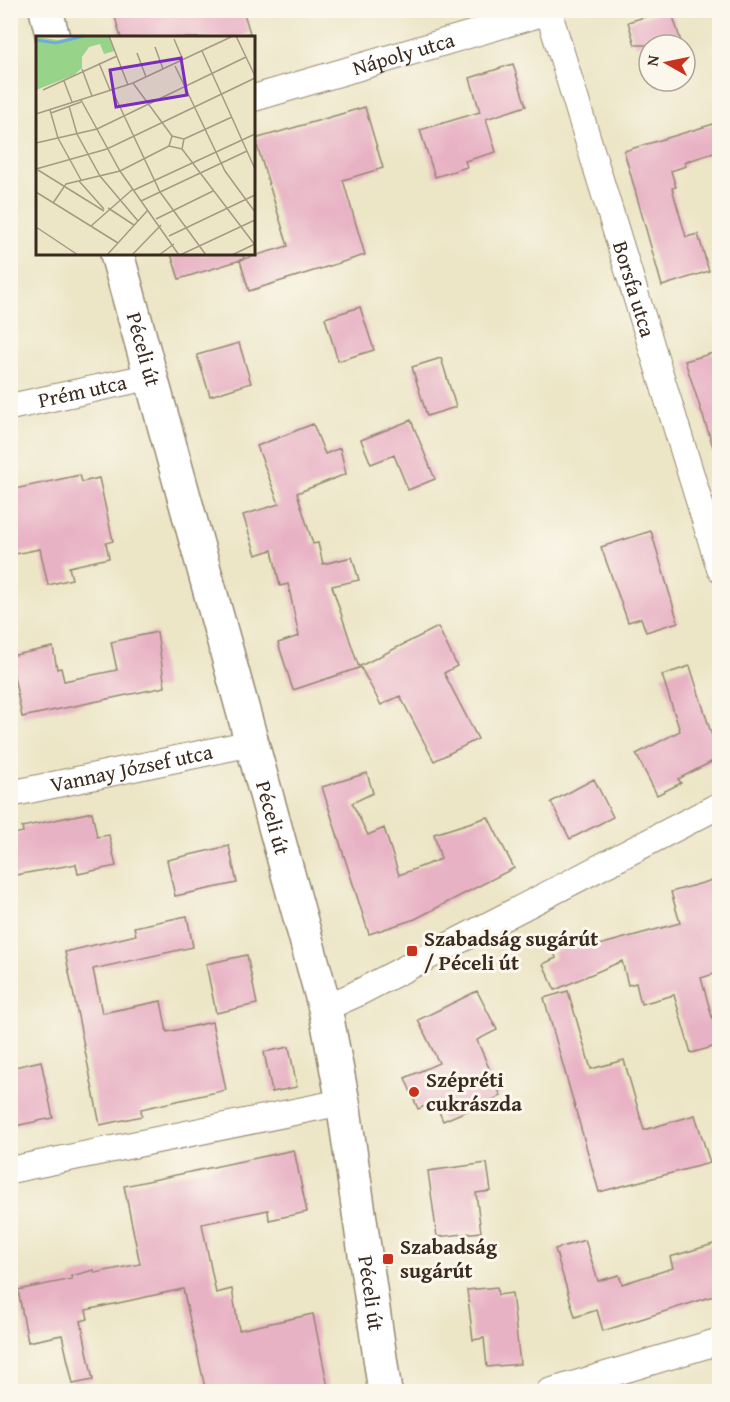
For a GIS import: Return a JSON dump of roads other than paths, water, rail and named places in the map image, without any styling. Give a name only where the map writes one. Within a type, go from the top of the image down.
[{"type":"main road","points":[[45,10],[53,36]]},
{"type":"main road","name":"Péceli út","points":[[117,255],[153,376],[325,1008],[343,1102],[385,1392]]},
{"type":"street","name":"Nápoly utca","points":[[255,98],[550,11]]},
{"type":"street","name":"Borsfa utca","points":[[550,11],[720,569]]},
{"type":"street","name":"Prém utca","points":[[10,407],[153,376]]},
{"type":"street","name":"Vannay József utca","points":[[10,794],[252,743]]},
{"type":"street","points":[[325,1008],[720,805]]},
{"type":"street","points":[[10,1170],[343,1102]]},
{"type":"street","points":[[549,1392],[720,1341]]},
{"type":"place","name":"Szabadság sugárút / Péceli út","points":[[412,951]]},
{"type":"place","name":"Szépréti cukrászda","points":[[414,1092]]},
{"type":"place","name":"Szabadság sugárút","points":[[388,1259]]}]
